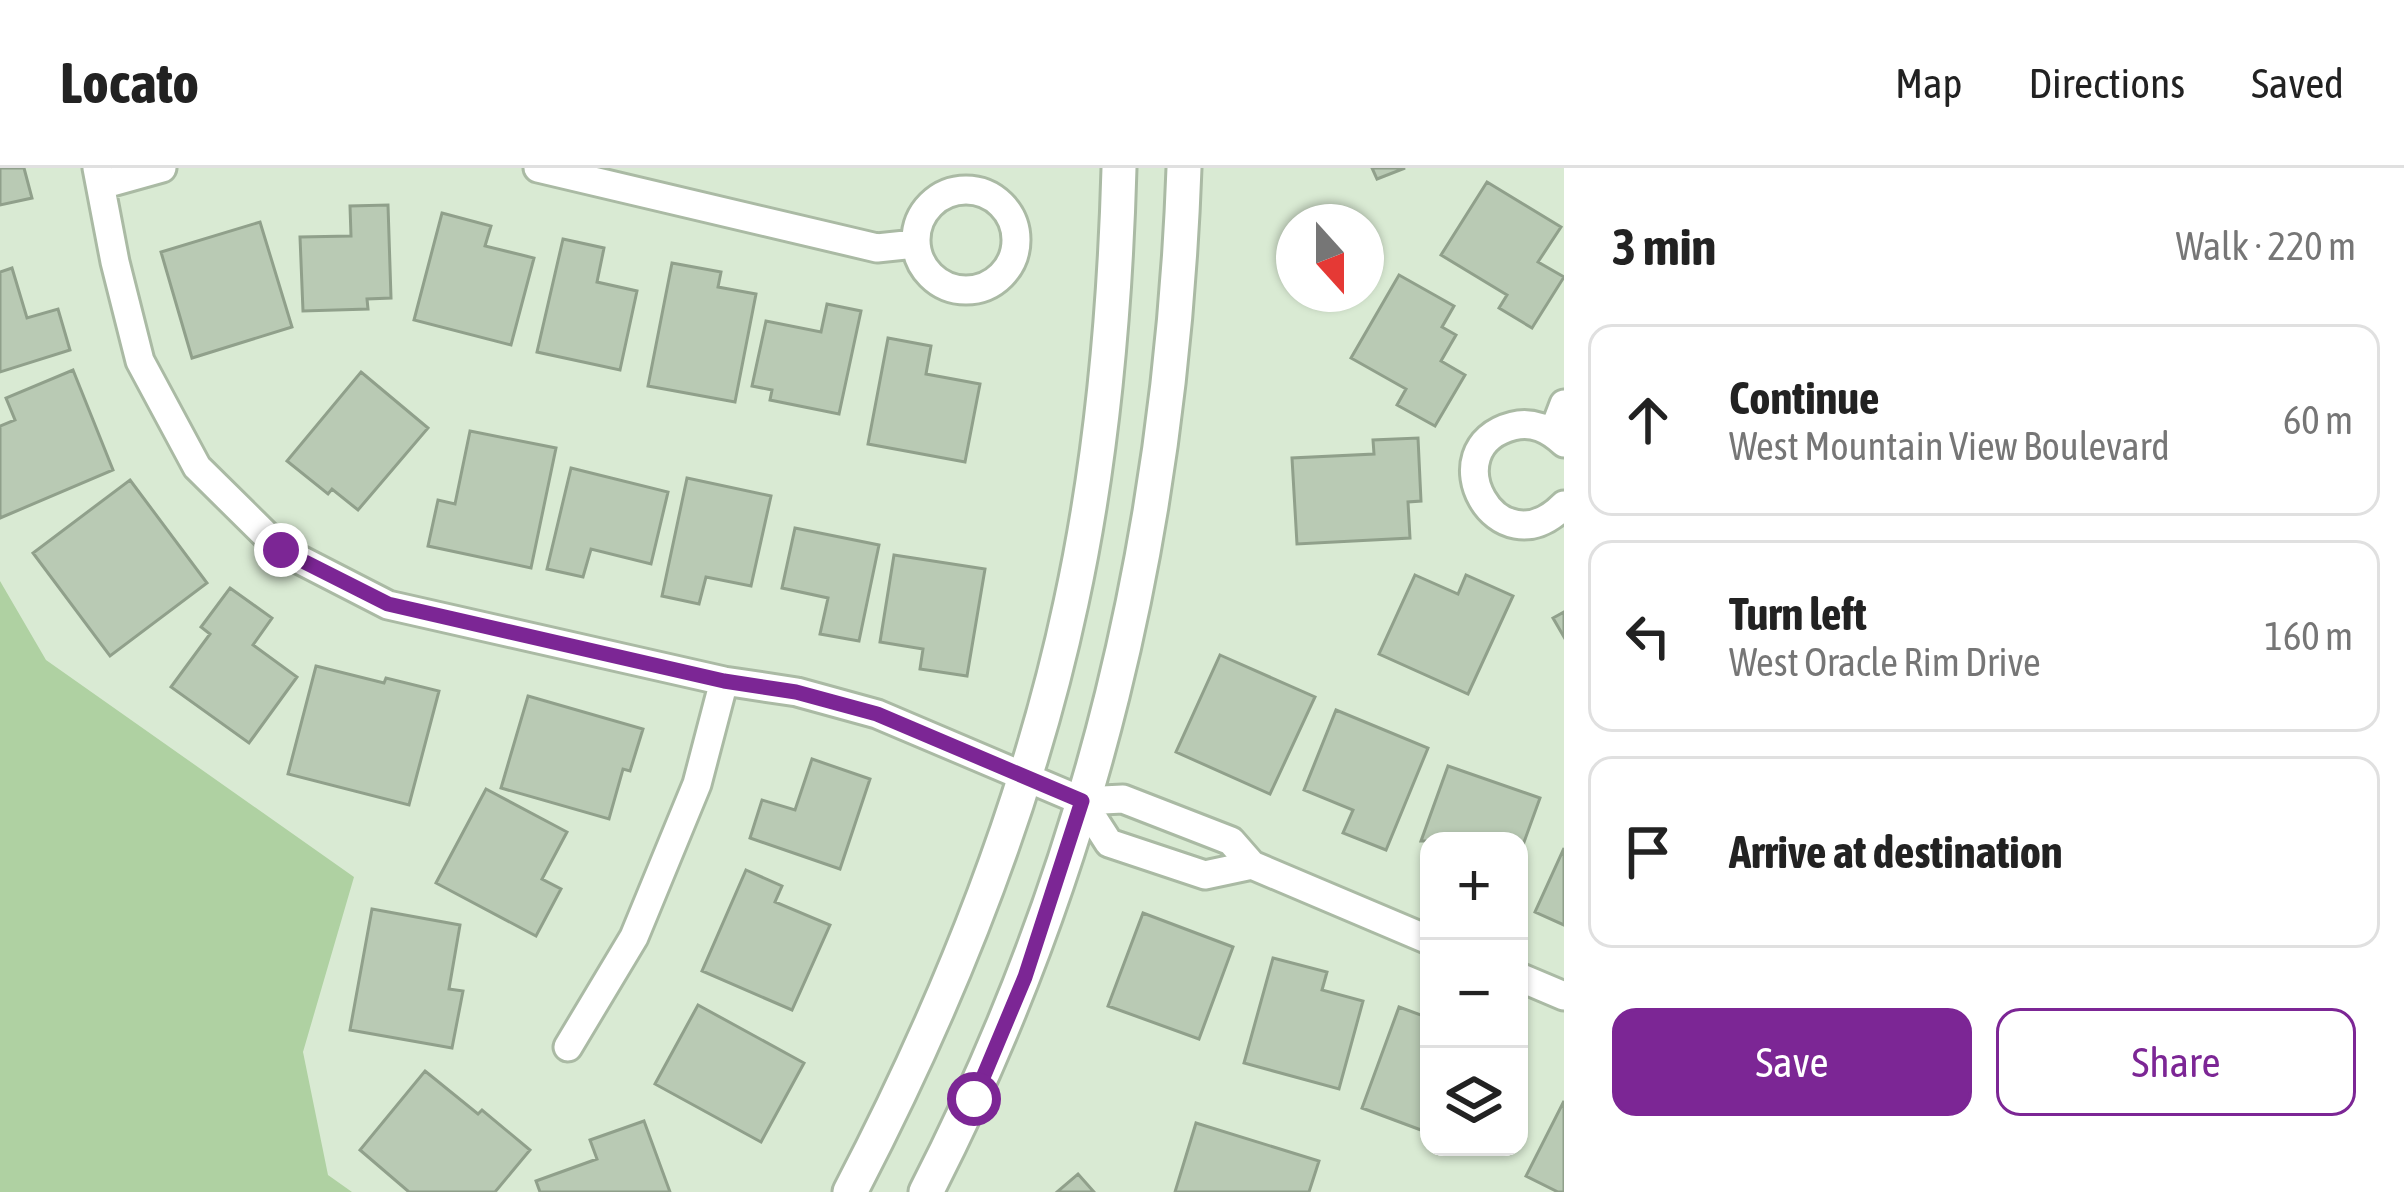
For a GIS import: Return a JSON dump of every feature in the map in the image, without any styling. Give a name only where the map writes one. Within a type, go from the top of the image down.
[{"type":"street","points":[[162,168],[99,177],[140,361],[197,467],[281,550],[388,604],[724,681],[796,692],[877,714],[1082,801],[1123,800],[1231,842],[1252,866],[1420,936]]},
{"type":"street","points":[[538,168],[877,248],[916,244]]},
{"type":"street","points":[[850,1192],[963,955],[1022,778],[1072,598],[1103,411],[1119,168]]},
{"type":"street","points":[[926,1192],[1006,1024],[1110,712],[1159,472],[1178,287],[1184,168]]},
{"type":"street","points":[[1564,404],[1559,438],[1523,424],[1493,435],[1475,462],[1474,478],[1486,507],[1515,524],[1548,519],[1564,505]]},
{"type":"street","points":[[568,1047],[634,938],[697,784],[724,681]]},
{"type":"street","points":[[1082,801],[1108,843],[1205,875],[1252,866]]},
{"type":"street","points":[[1528,981],[1564,996]]},
{"type":"green space","points":[[0,581],[46,660],[354,877],[303,1052],[328,1175],[352,1192],[0,1192]]},
{"type":"building","points":[[0,168],[24,168],[32,198],[0,205]]},
{"type":"building","points":[[1372,168],[1405,168],[1377,179]]},
{"type":"building","points":[[1487,182],[1561,227],[1538,262],[1564,277],[1532,328],[1499,308],[1507,295],[1441,255]]},
{"type":"building","points":[[388,205],[391,298],[367,299],[368,309],[303,311],[300,237],[351,236],[350,206]]},
{"type":"building","points":[[442,213],[491,226],[485,246],[534,258],[511,345],[414,320]]},
{"type":"building","points":[[260,222],[292,327],[192,358],[161,252]]},
{"type":"building","points":[[563,239],[604,248],[597,282],[637,291],[620,370],[537,352]]},
{"type":"building","points":[[672,263],[721,272],[718,287],[756,294],[735,402],[648,386]]},
{"type":"building","points":[[12,268],[27,318],[58,309],[70,350],[0,372],[0,272]]},
{"type":"building","points":[[1399,275],[1454,306],[1442,327],[1456,335],[1441,361],[1465,375],[1435,426],[1397,405],[1406,389],[1351,358],[1378,312],[1384,312],[1384,301]]},
{"type":"building","points":[[827,304],[861,311],[839,414],[770,400],[772,390],[752,386],[766,321],[821,332]]},
{"type":"building","points":[[888,338],[931,346],[926,374],[980,384],[965,462],[868,444]]},
{"type":"building","points":[[73,370],[113,470],[0,518],[0,426],[15,420],[6,398]]},
{"type":"building","points":[[361,372],[428,428],[358,510],[332,489],[328,494],[287,461]]},
{"type":"building","points":[[470,431],[556,448],[531,568],[428,546],[438,500],[455,504]]},
{"type":"building","points":[[1418,438],[1421,501],[1408,502],[1410,538],[1297,544],[1292,458],[1374,454],[1373,440]]},
{"type":"building","points":[[571,468],[668,492],[651,564],[591,549],[583,577],[547,569]]},
{"type":"building","points":[[687,478],[771,496],[751,586],[706,577],[699,604],[662,596]]},
{"type":"building","points":[[130,480],[207,583],[110,656],[33,553]]},
{"type":"building","points":[[795,528],[879,545],[859,641],[820,634],[828,598],[782,588]]},
{"type":"building","points":[[894,555],[985,569],[967,676],[920,669],[923,649],[880,642]]},
{"type":"building","points":[[1415,575],[1458,594],[1466,575],[1513,596],[1468,694],[1379,654]]},
{"type":"building","points":[[230,588],[272,618],[253,645],[297,677],[249,743],[171,687],[210,634],[201,627]]},
{"type":"building","points":[[1564,612],[1564,637],[1553,618]]},
{"type":"building","points":[[1220,655],[1315,697],[1270,794],[1176,752]]},
{"type":"building","points":[[316,666],[439,691],[409,805],[288,774]]},
{"type":"building","points":[[528,696],[643,729],[630,771],[623,769],[609,819],[501,788]]},
{"type":"building","points":[[1336,710],[1428,748],[1386,850],[1343,833],[1353,810],[1304,790]]},
{"type":"building","points":[[812,759],[870,779],[840,869],[750,838],[762,800],[795,810]]},
{"type":"building","points":[[1448,766],[1540,798],[1528,832],[1424,832]]},
{"type":"building","points":[[486,789],[567,832],[542,879],[561,889],[536,936],[436,883]]},
{"type":"building","points":[[1564,848],[1564,925],[1535,912]]},
{"type":"building","points":[[746,870],[782,886],[775,902],[830,925],[792,1010],[702,971]]},
{"type":"building","points":[[372,909],[460,925],[449,989],[463,991],[452,1048],[350,1030]]},
{"type":"building","points":[[1143,913],[1233,947],[1199,1039],[1108,1006]]},
{"type":"building","points":[[1273,958],[1327,972],[1322,990],[1363,1001],[1339,1089],[1244,1063]]},
{"type":"building","points":[[698,1005],[804,1063],[761,1142],[655,1084]]},
{"type":"building","points":[[1399,1007],[1420,1015],[1420,1130],[1362,1108]]},
{"type":"building","points":[[425,1071],[530,1150],[495,1192],[409,1192],[360,1150]]},
{"type":"building","points":[[1564,1101],[1564,1192],[1558,1192],[1526,1176]]},
{"type":"building","points":[[644,1121],[670,1192],[540,1192],[536,1181],[597,1159],[590,1140]]},
{"type":"building","points":[[1196,1123],[1319,1161],[1309,1192],[1175,1192]]},
{"type":"building","points":[[1078,1174],[1094,1192],[1057,1192]]},
{"type":"route","points":[[281,550],[388,604],[724,681],[796,692],[877,714],[1082,801],[1025,977],[974,1099]]}]
